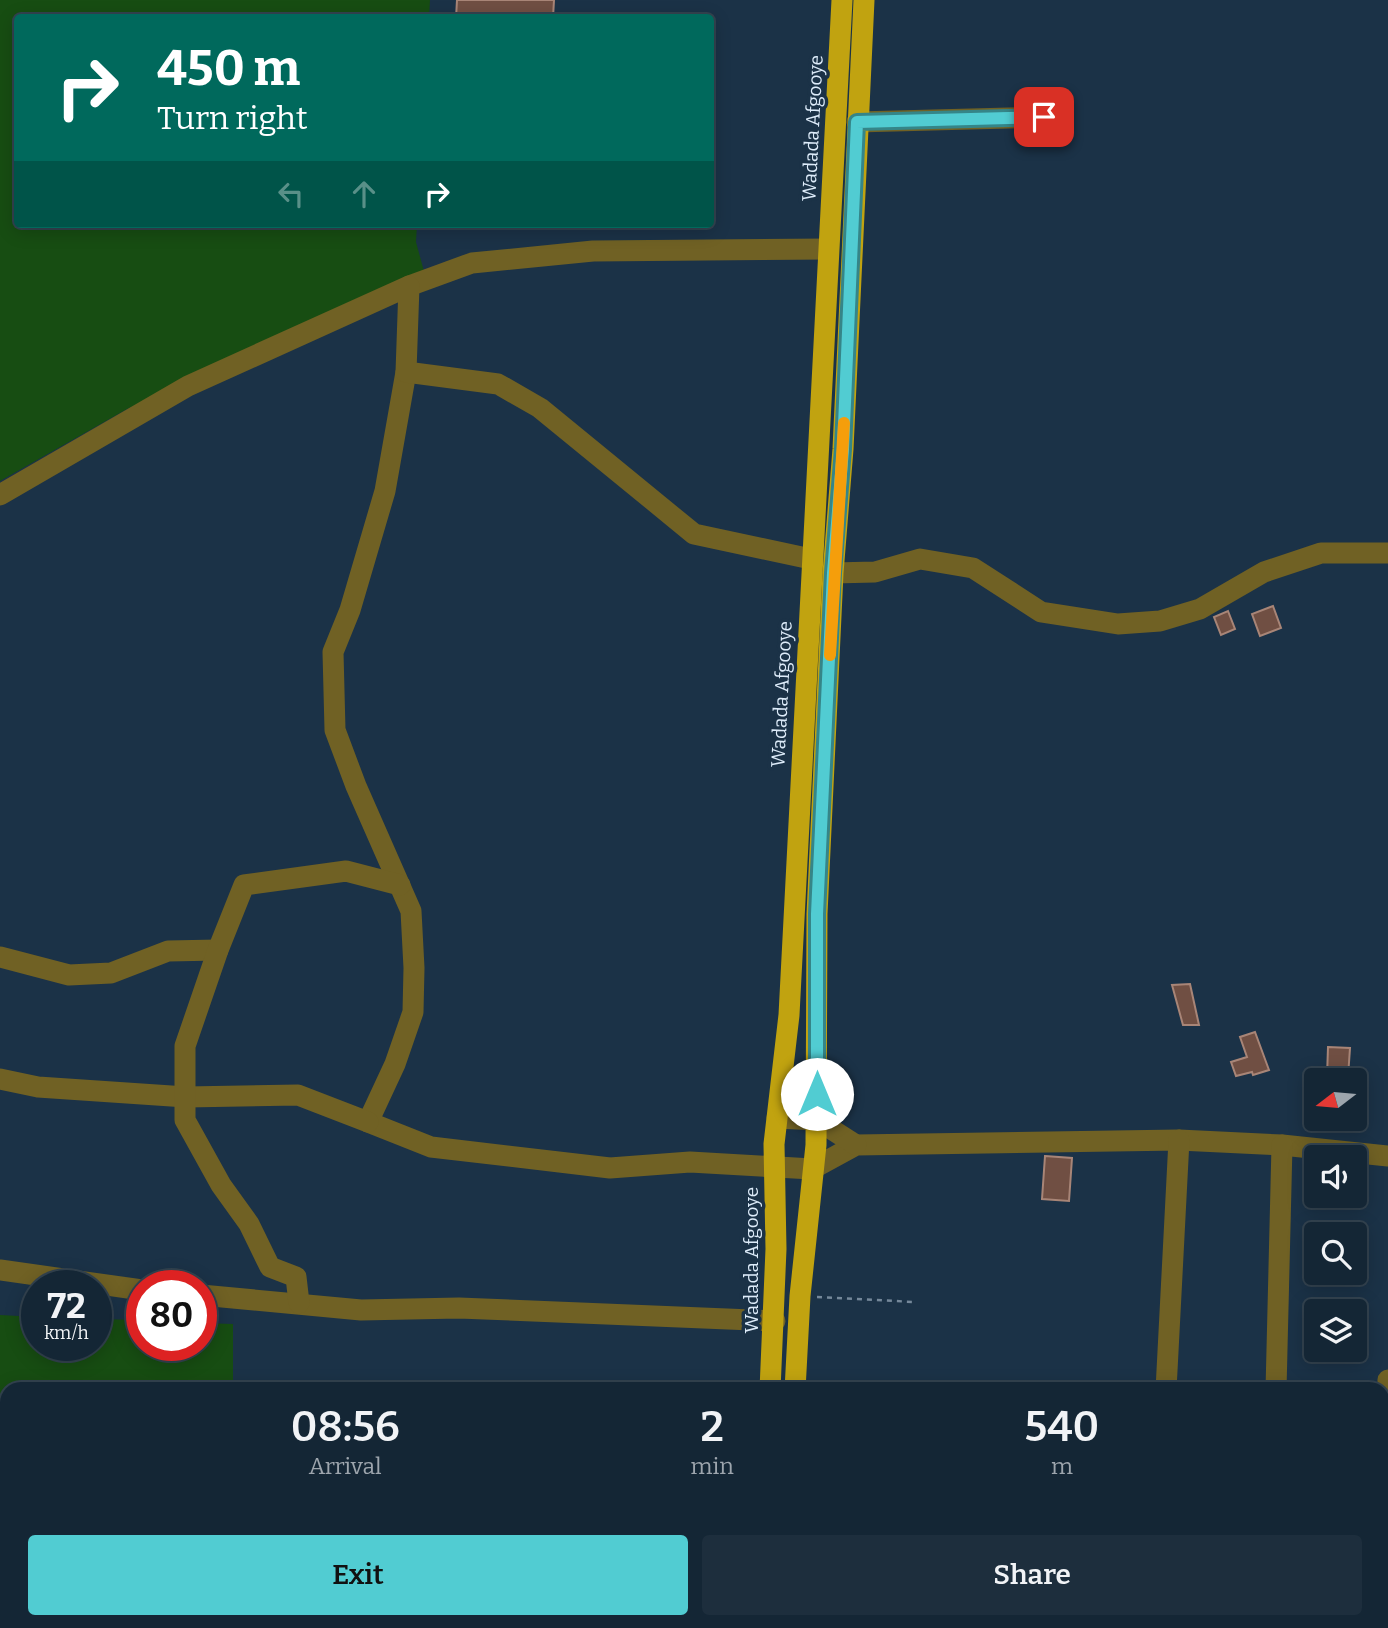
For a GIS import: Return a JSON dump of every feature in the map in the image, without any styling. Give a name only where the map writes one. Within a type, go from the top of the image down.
[{"type":"highway","name":"Wadada Afgooye","points":[[771,1382],[775,1321],[774,1167],[789,1015],[842,0]]},
{"type":"highway","points":[[795,1382],[811,1169],[816,1145],[817,914],[864,0]]},
{"type":"street","points":[[857,122],[1044,117]]},
{"type":"street","points":[[0,495],[188,386],[410,286],[472,263],[593,251],[828,249]]},
{"type":"street","points":[[368,1122],[395,1064],[413,1012],[411,911],[356,786],[335,730],[333,652],[350,610],[385,491],[407,372],[410,286]]},
{"type":"street","points":[[407,372],[498,384],[540,408],[694,534],[811,559]]},
{"type":"street","points":[[833,573],[875,572],[920,559],[973,568],[1041,612],[1118,624],[1160,621],[1200,609],[1265,572],[1321,553],[1388,553]]},
{"type":"street","points":[[299,1303],[296,1277],[270,1267],[249,1224],[221,1185],[185,1120],[186,1046],[218,950],[244,885],[346,871],[400,885]]},
{"type":"street","points":[[0,957],[69,975],[111,973],[168,951],[218,950]]},
{"type":"street","points":[[0,1079],[38,1087],[186,1097],[299,1095],[431,1147],[610,1168],[690,1162],[811,1169],[856,1145],[1179,1140],[1282,1145],[1388,1156]]},
{"type":"street","points":[[777,1118],[817,1120],[856,1145]]},
{"type":"street","points":[[1166,1382],[1179,1140]]},
{"type":"street","points":[[1276,1382],[1282,1145]]},
{"type":"street","points":[[0,1270],[126,1288]]},
{"type":"street","points":[[217,1296],[361,1310],[460,1308],[775,1321]]},
{"type":"path","points":[[800,1296],[914,1302]]},
{"type":"green space","points":[[0,0],[430,0],[429,14],[14,14],[14,228],[417,228],[416,242],[425,275],[127,409],[0,481]]},
{"type":"green space","points":[[0,1315],[21,1316],[21,1361],[112,1361],[112,1319],[126,1320],[126,1361],[217,1361],[217,1324],[233,1324],[233,1382],[0,1382]]},
{"type":"building","points":[[457,0],[554,0],[553,14],[456,14]]},
{"type":"building","points":[[1273,606],[1281,628],[1260,636],[1252,614]]},
{"type":"building","points":[[1228,611],[1235,629],[1221,635],[1214,617]]},
{"type":"building","points":[[1190,984],[1199,1025],[1183,1025],[1172,985]]},
{"type":"building","points":[[1255,1032],[1269,1070],[1236,1076],[1231,1062],[1247,1057],[1240,1037]]},
{"type":"building","points":[[1328,1047],[1350,1048],[1349,1068],[1327,1068]]},
{"type":"building","points":[[1045,1156],[1072,1158],[1069,1201],[1042,1199]]},
{"type":"slow traffic","points":[[830,655],[844,423]]},
{"type":"route","points":[[817,1094],[817,914],[833,573],[843,449],[857,122],[1044,117]]}]
